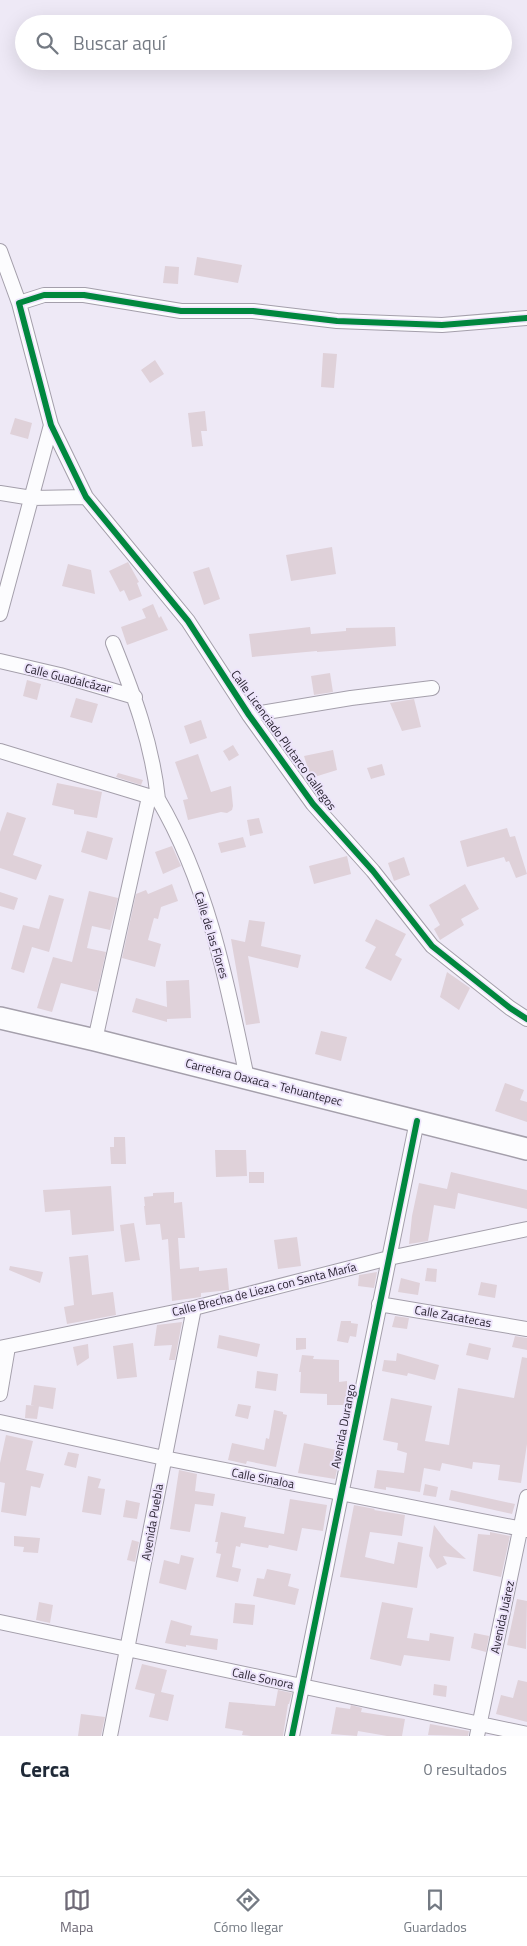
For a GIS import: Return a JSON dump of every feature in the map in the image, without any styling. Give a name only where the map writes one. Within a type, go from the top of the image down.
[{"type":"main road","name":"Carretera Oaxaca - Tehuantepec","points":[[0,1018],[527,1148]]},
{"type":"street","name":"Calle Licenciado Plutarco Gallegos","points":[[0,251],[19,303],[51,425],[86,497],[188,621],[249,715],[313,804],[373,871],[432,946],[527,1020]]},
{"type":"street","points":[[19,303],[44,295],[84,295],[181,311],[252,311],[337,321],[442,325],[527,318]]},
{"type":"street","points":[[0,614],[4,587],[32,498],[51,425]]},
{"type":"street","points":[[0,493],[32,498],[86,497]]},
{"type":"street","name":"Calle de las Flores","points":[[95,1040],[153,798],[154,766],[135,697],[113,643]]},
{"type":"street","name":"Calle Guadalcázar","points":[[0,661],[78,680],[135,697]]},
{"type":"street","points":[[249,715],[351,698],[432,688]]},
{"type":"street","points":[[0,752],[153,798]]},
{"type":"street","name":"Calle de las Flores","points":[[153,798],[176,830],[190,862],[220,956],[247,1078]]},
{"type":"street","name":"Avenida Durango","points":[[292,1736],[417,1121]]},
{"type":"street","name":"Calle Brecha de Lieza con Santa María","points":[[4,1347],[194,1308],[389,1258],[527,1229]]},
{"type":"street","name":"Calle Zacatecas","points":[[379,1304],[527,1329]]},
{"type":"street","name":"Avenida Puebla","points":[[110,1736],[129,1649],[194,1308]]},
{"type":"street","points":[[0,1394],[4,1347]]},
{"type":"street","name":"Calle Sinaloa","points":[[0,1422],[164,1458],[524,1529]]},
{"type":"street","name":"Avenida Juárez","points":[[479,1730],[524,1529],[527,1497]]},
{"type":"street","name":"Calle Sonora","points":[[0,1622],[302,1686],[479,1730],[527,1734]]},
{"type":"building","points":[[197,257],[242,265],[238,283],[194,275]]},
{"type":"building","points":[[165,266],[179,267],[178,284],[163,283]]},
{"type":"building","points":[[323,353],[337,354],[334,388],[321,387]]},
{"type":"building","points":[[155,360],[164,374],[150,383],[141,370]]},
{"type":"building","points":[[205,411],[207,431],[201,431],[203,446],[192,447],[188,413]]},
{"type":"building","points":[[15,418],[32,423],[28,439],[10,434]]},
{"type":"building","points":[[332,547],[336,574],[291,581],[286,555]]},
{"type":"building","points":[[128,562],[139,582],[137,583],[142,596],[129,601],[124,590],[120,592],[109,571]]},
{"type":"building","points":[[68,564],[91,570],[95,594],[62,586]]},
{"type":"building","points":[[209,567],[220,599],[204,605],[193,572]]},
{"type":"building","points":[[153,604],[159,618],[161,616],[168,630],[127,645],[121,627],[146,618],[142,609]]},
{"type":"building","points":[[310,627],[311,634],[346,631],[346,628],[395,627],[396,646],[252,657],[249,634]]},
{"type":"building","points":[[330,673],[333,692],[314,695],[311,676]]},
{"type":"building","points":[[27,680],[41,684],[37,700],[23,696]]},
{"type":"building","points":[[76,698],[98,704],[92,723],[70,717]]},
{"type":"building","points":[[414,699],[421,727],[402,731],[390,703]]},
{"type":"building","points":[[201,720],[207,738],[190,744],[184,726]]},
{"type":"building","points":[[233,745],[239,755],[229,761],[223,751]]},
{"type":"building","points":[[333,750],[337,770],[311,778],[304,756]]},
{"type":"building","points":[[198,754],[211,792],[231,786],[233,806],[232,810],[227,813],[221,812],[188,820],[183,800],[188,799],[175,762]]},
{"type":"building","points":[[382,764],[385,775],[371,779],[367,768]]},
{"type":"building","points":[[118,773],[143,780],[141,785],[116,777]]},
{"type":"building","points":[[57,783],[102,792],[97,818],[74,814],[74,810],[52,805]]},
{"type":"building","points":[[7,812],[26,818],[13,855],[42,865],[36,880],[0,868],[0,832]]},
{"type":"building","points":[[259,818],[263,833],[250,836],[247,820]]},
{"type":"building","points":[[507,828],[510,837],[515,836],[527,874],[516,878],[509,861],[506,862],[504,857],[467,867],[460,841]]},
{"type":"building","points":[[87,831],[113,838],[107,860],[81,852]]},
{"type":"building","points":[[243,837],[246,847],[221,853],[218,843]]},
{"type":"building","points":[[172,846],[181,866],[163,874],[155,852]]},
{"type":"building","points":[[347,856],[351,874],[314,884],[309,866]]},
{"type":"building","points":[[404,857],[410,875],[394,881],[388,863]]},
{"type":"building","points":[[172,884],[178,901],[161,907],[158,919],[154,918],[148,940],[161,944],[155,967],[122,958],[136,894],[146,890],[148,894]]},
{"type":"building","points":[[465,884],[479,909],[461,919],[464,925],[440,940],[434,929],[440,925],[429,905]]},
{"type":"building","points":[[89,891],[118,898],[110,930],[92,926],[87,948],[106,952],[97,992],[61,983],[52,1012],[37,1008],[53,957],[72,962]]},
{"type":"building","points":[[0,892],[18,898],[14,910],[0,906]]},
{"type":"building","points":[[49,895],[64,899],[49,952],[32,947],[24,973],[11,969],[23,925],[39,929]]},
{"type":"building","points":[[376,919],[406,934],[395,955],[402,959],[391,981],[365,968],[376,947],[365,941]]},
{"type":"building","points":[[249,920],[265,922],[261,946],[301,955],[298,968],[248,956],[260,1023],[246,1025],[231,939],[245,942]]},
{"type":"building","points":[[447,972],[470,988],[459,1010],[440,997]]},
{"type":"building","points":[[189,980],[191,1018],[167,1019],[167,1022],[132,1012],[136,998],[167,1007],[166,981]]},
{"type":"building","points":[[321,1031],[347,1037],[341,1061],[315,1054]]},
{"type":"building","points":[[505,1083],[524,1090],[520,1100],[527,1102],[527,1122],[495,1111]]},
{"type":"building","points":[[114,1137],[125,1137],[126,1164],[111,1164],[110,1147],[114,1147]]},
{"type":"building","points":[[215,1150],[246,1150],[247,1176],[216,1177]]},
{"type":"building","points":[[249,1172],[264,1172],[264,1183],[249,1183]]},
{"type":"building","points":[[451,1172],[527,1190],[527,1209],[458,1193],[455,1209],[434,1205],[428,1241],[409,1244],[412,1216],[419,1183],[447,1189]]},
{"type":"building","points":[[111,1186],[114,1231],[72,1235],[70,1210],[45,1212],[43,1190]]},
{"type":"building","points":[[174,1192],[174,1203],[182,1202],[185,1238],[178,1238],[180,1269],[199,1267],[199,1271],[227,1268],[229,1290],[201,1293],[201,1297],[172,1301],[168,1239],[162,1240],[160,1224],[146,1225],[144,1197],[153,1196],[153,1193]]},
{"type":"building","points":[[134,1223],[140,1260],[125,1262],[120,1225]]},
{"type":"building","points":[[297,1237],[301,1266],[278,1269],[274,1240]]},
{"type":"building","points":[[88,1255],[92,1295],[113,1292],[116,1315],[67,1324],[64,1307],[74,1305],[69,1257]]},
{"type":"building","points":[[10,1266],[43,1272],[40,1283],[9,1270]]},
{"type":"building","points":[[427,1268],[437,1269],[436,1282],[425,1281]]},
{"type":"building","points":[[377,1272],[374,1288],[358,1286],[359,1275]]},
{"type":"building","points":[[401,1278],[420,1283],[418,1295],[398,1292]]},
{"type":"building","points":[[481,1282],[497,1285],[495,1298],[478,1295]]},
{"type":"building","points":[[395,1316],[409,1318],[407,1329],[392,1327]]},
{"type":"building","points":[[341,1321],[351,1321],[351,1323],[358,1324],[356,1337],[350,1336],[348,1343],[337,1341]]},
{"type":"building","points":[[182,1322],[175,1360],[169,1360],[172,1345],[154,1346],[157,1325]]},
{"type":"building","points":[[219,1335],[260,1344],[257,1357],[217,1348]]},
{"type":"building","points":[[515,1336],[527,1338],[527,1350],[512,1347]]},
{"type":"building","points":[[296,1338],[306,1338],[306,1349],[296,1350]]},
{"type":"building","points":[[133,1343],[137,1377],[117,1379],[113,1346]]},
{"type":"building","points":[[469,1343],[491,1348],[488,1360],[466,1355]]},
{"type":"building","points":[[88,1344],[89,1358],[77,1366],[73,1347]]},
{"type":"building","points":[[397,1353],[439,1365],[435,1380],[408,1373],[407,1376],[382,1371],[384,1360],[396,1361]]},
{"type":"building","points":[[302,1355],[314,1356],[313,1359],[339,1360],[339,1382],[347,1381],[347,1405],[327,1405],[327,1394],[300,1393],[301,1372],[299,1372]]},
{"type":"building","points":[[522,1357],[527,1358],[527,1444],[521,1483],[498,1480],[500,1465],[473,1462],[472,1469],[442,1463],[440,1471],[424,1468],[420,1492],[386,1487],[386,1490],[374,1488],[377,1470],[404,1473],[407,1453],[397,1450],[398,1443],[383,1440],[391,1398],[432,1406],[425,1441],[449,1445],[458,1388],[514,1398]]},
{"type":"building","points":[[257,1371],[278,1374],[276,1391],[255,1388]]},
{"type":"building","points":[[34,1385],[56,1388],[53,1409],[31,1405]]},
{"type":"building","points":[[238,1404],[251,1406],[248,1419],[235,1416]]},
{"type":"building","points":[[26,1405],[39,1406],[37,1419],[25,1418]]},
{"type":"building","points":[[274,1410],[287,1415],[276,1467],[247,1461],[246,1464],[228,1460],[232,1443],[264,1450],[266,1438],[269,1439]]},
{"type":"building","points":[[6,1435],[33,1441],[26,1470],[44,1474],[40,1488],[31,1486],[26,1516],[1,1512],[5,1483],[0,1482],[0,1463]]},
{"type":"building","points":[[304,1443],[341,1451],[335,1479],[298,1473]]},
{"type":"building","points":[[68,1452],[79,1454],[76,1468],[64,1465]]},
{"type":"building","points":[[179,1470],[197,1474],[195,1491],[215,1494],[213,1506],[195,1504],[190,1532],[170,1529]]},
{"type":"building","points":[[88,1476],[101,1479],[98,1488],[105,1489],[101,1515],[82,1512]]},
{"type":"building","points":[[425,1484],[438,1487],[436,1497],[423,1495]]},
{"type":"building","points":[[451,1490],[515,1504],[512,1514],[449,1500]]},
{"type":"building","points":[[290,1499],[327,1505],[323,1531],[302,1528],[297,1551],[269,1545],[268,1548],[241,1543],[240,1547],[236,1546],[232,1567],[241,1569],[238,1582],[216,1577],[221,1554],[216,1553],[218,1542],[215,1542],[221,1512],[246,1517],[244,1527],[284,1534]]},
{"type":"building","points":[[126,1500],[140,1503],[137,1519],[123,1517]]},
{"type":"building","points":[[354,1505],[405,1515],[402,1536],[370,1532],[365,1557],[394,1564],[398,1542],[423,1547],[417,1588],[340,1577]]},
{"type":"building","points":[[434,1525],[447,1542],[466,1559],[443,1556],[447,1564],[437,1569],[429,1556]]},
{"type":"building","points":[[490,1532],[510,1536],[501,1577],[473,1571],[478,1534],[490,1535]]},
{"type":"building","points":[[14,1536],[40,1538],[38,1553],[23,1552],[24,1547],[14,1546]]},
{"type":"building","points":[[132,1540],[139,1542],[135,1562],[127,1560]]},
{"type":"building","points":[[181,1555],[194,1558],[186,1590],[159,1583],[164,1560],[179,1564]]},
{"type":"building","points":[[267,1569],[291,1574],[288,1586],[299,1589],[295,1605],[253,1596],[257,1578],[264,1579]]},
{"type":"building","points":[[517,1599],[527,1601],[526,1649],[507,1645]]},
{"type":"building","points":[[39,1602],[53,1605],[50,1623],[36,1620]]},
{"type":"building","points":[[382,1602],[413,1608],[407,1638],[429,1641],[430,1633],[454,1637],[450,1661],[404,1655],[401,1666],[370,1659]]},
{"type":"building","points":[[235,1603],[255,1605],[253,1625],[233,1623]]},
{"type":"building","points":[[171,1620],[192,1626],[190,1635],[218,1639],[217,1650],[165,1643]]},
{"type":"building","points":[[474,1633],[489,1636],[486,1652],[471,1648]]},
{"type":"building","points":[[142,1664],[167,1670],[161,1692],[174,1695],[168,1721],[149,1717],[155,1694],[135,1689]]},
{"type":"building","points":[[518,1680],[527,1682],[527,1722],[496,1714],[501,1695],[513,1698]]},
{"type":"building","points":[[434,1684],[447,1686],[446,1697],[433,1695]]},
{"type":"building","points":[[278,1690],[292,1693],[288,1704],[283,1736],[242,1735],[243,1731],[225,1728],[229,1702],[275,1706]]},
{"type":"building","points":[[351,1705],[362,1708],[361,1712],[405,1719],[402,1736],[387,1736],[358,1731],[357,1736],[331,1734],[336,1707],[350,1709]]},
{"type":"building","points":[[81,1714],[105,1717],[101,1736],[78,1736]]},
{"type":"building","points":[[430,1724],[469,1731],[468,1736],[428,1735]]},
{"type":"cycle path","points":[[527,318],[442,325],[337,321],[253,311],[181,311],[84,295],[44,295],[19,303],[51,425],[86,497],[188,621],[249,715],[313,804],[373,871],[432,946],[510,1008],[527,1019]]},
{"type":"cycle path","points":[[292,1736],[417,1121]]}]
